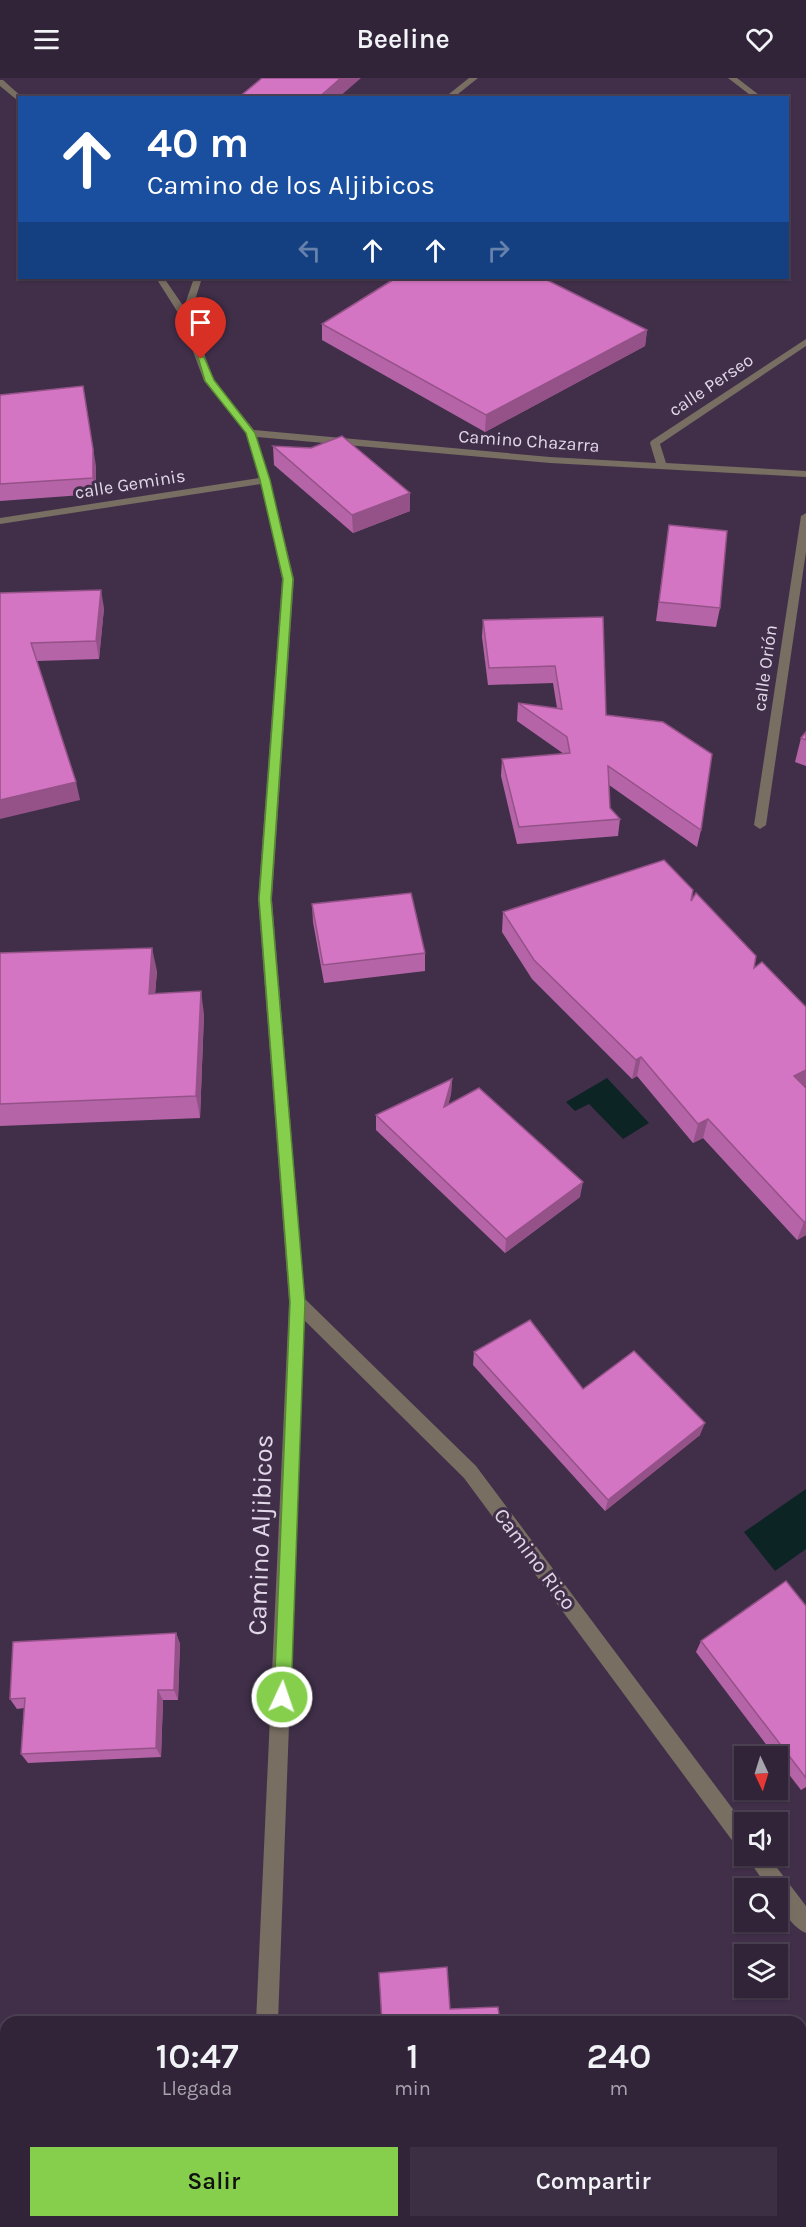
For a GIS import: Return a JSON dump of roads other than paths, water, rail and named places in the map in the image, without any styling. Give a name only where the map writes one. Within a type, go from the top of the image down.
[{"type":"street","points":[[450,96],[474,78]]},
{"type":"street","points":[[732,78],[757,96]]},
{"type":"street","points":[[0,82],[18,96]]},
{"type":"street","points":[[161,279],[185,315],[209,381],[251,433]]},
{"type":"street","points":[[185,315],[198,279]]},
{"type":"street","name":"calle Perseo","points":[[662,466],[655,443],[806,342]]},
{"type":"street","name":"Camino Chazarra","points":[[251,433],[550,460],[806,474]]},
{"type":"street","name":"Camino Aljibicos","points":[[251,433],[265,480],[288,579],[265,899],[297,1302],[287,1592],[267,2016]]},
{"type":"street","name":"calle Geminis","points":[[0,521],[265,480]]},
{"type":"street","name":"calle Orión","points":[[760,825],[806,516]]},
{"type":"street","name":"Camino Rico","points":[[297,1302],[470,1472],[734,1827]]},
{"type":"street","points":[[763,1866],[806,1923]]}]
